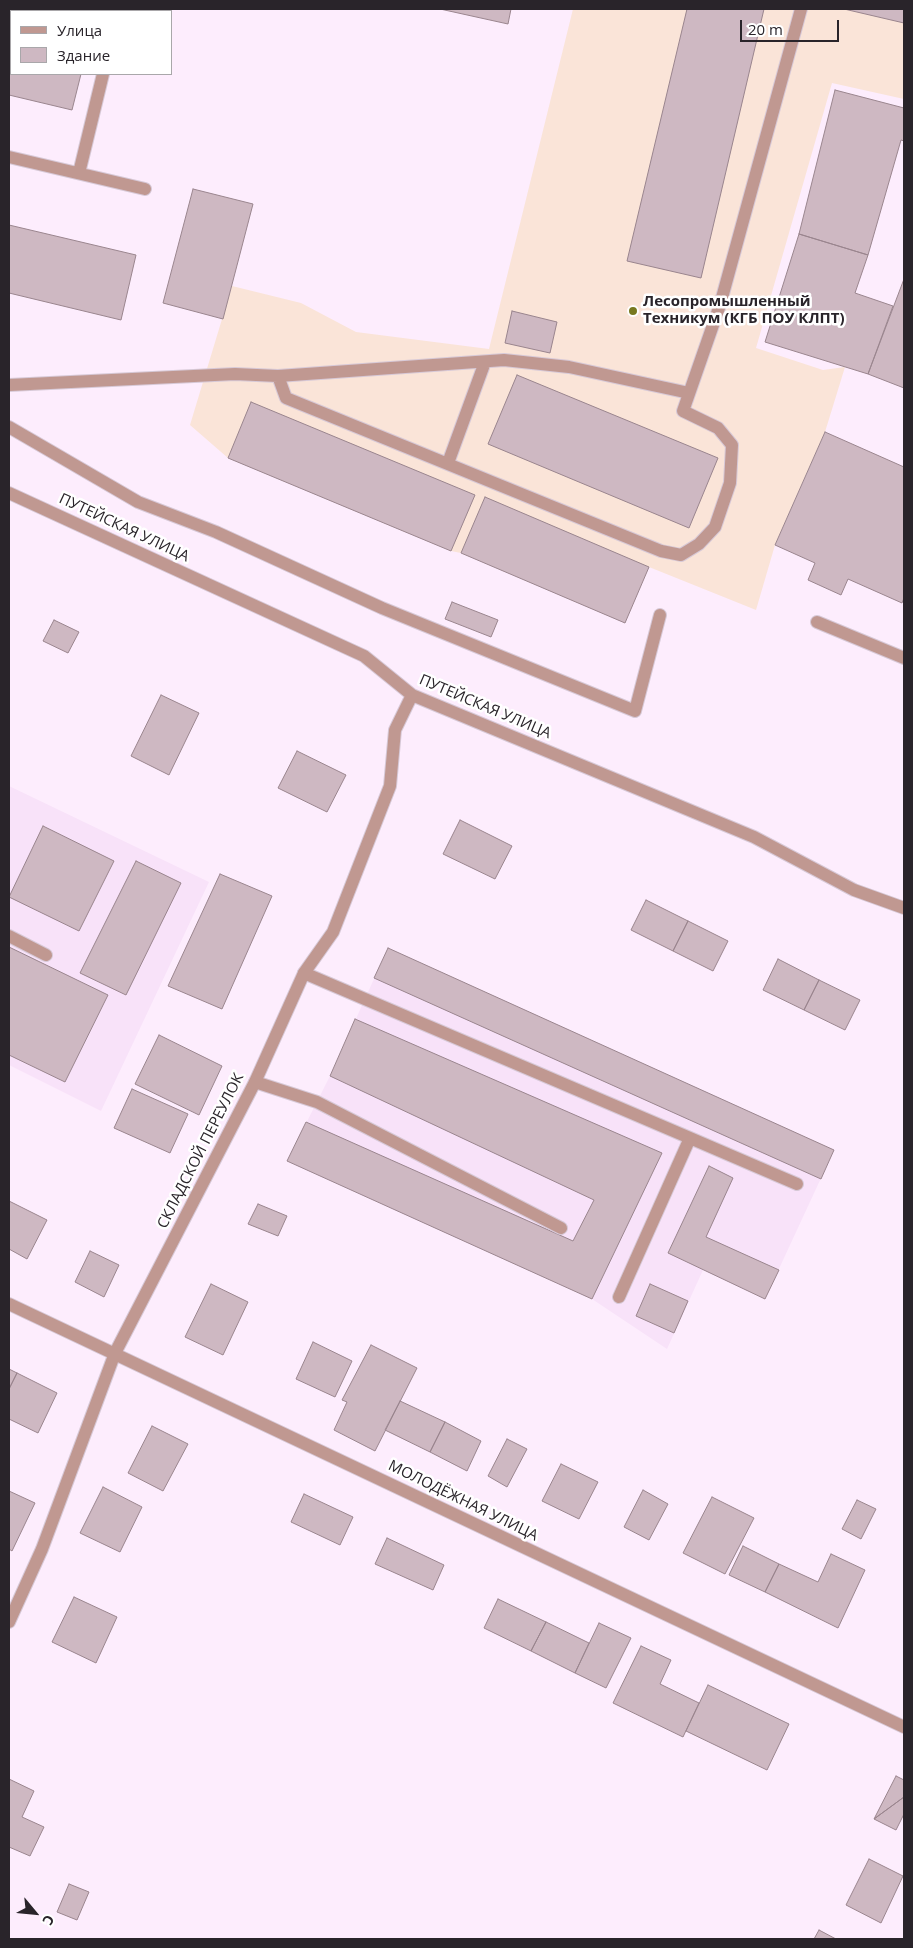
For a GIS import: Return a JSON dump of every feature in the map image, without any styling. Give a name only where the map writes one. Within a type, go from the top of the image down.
[{"type":"street","points":[[278,376],[286,398],[661,551],[681,555],[698,544],[715,527],[730,483],[732,445],[718,428],[683,411],[720,305],[801,9]]},
{"type":"street","points":[[79,173],[103,75]]},
{"type":"street","points":[[9,157],[145,189]]},
{"type":"street","points":[[9,384],[235,374],[278,376],[504,360],[569,367],[689,393]]},
{"type":"street","points":[[448,463],[485,362]]},
{"type":"street","points":[[9,427],[138,502],[216,532],[382,608],[635,711],[660,615]]},
{"type":"street","name":"ПУТЕЙСКАЯ УЛИЦА","points":[[9,493],[364,656],[412,695],[754,837],[854,890],[904,908]]},
{"type":"street","points":[[817,622],[904,658]]},
{"type":"street","name":"СКЛАДСКОЙ ПЕРЕУЛОК","points":[[9,1622],[42,1548],[115,1353],[255,1082],[304,973],[333,932],[390,786],[395,730],[412,695]]},
{"type":"street","points":[[9,936],[46,955]]},
{"type":"street","points":[[304,973],[798,1184]]},
{"type":"street","points":[[255,1082],[317,1102],[561,1228]]},
{"type":"street","points":[[619,1297],[690,1138]]},
{"type":"street","name":"МОЛОДЁЖНАЯ УЛИЦА","points":[[9,1304],[904,1728]]},
{"type":"shaded area","name":"Лесопромышленный Техникум (КГБ ПОУ КЛПТ)","points":[[573,9],[904,9],[904,99],[832,83],[756,348],[823,370],[845,367],[825,432],[775,545],[756,610],[649,567],[625,623],[461,553],[451,551],[228,458],[190,425],[232,286],[301,303],[356,332],[489,349]]},
{"type":"shaded area","points":[[9,786],[209,882],[101,1111],[9,1065]]},
{"type":"shaded area","points":[[388,948],[834,1150],[765,1299],[703,1270],[667,1349],[592,1299],[287,1161],[330,1076]]},
{"type":"building","points":[[16,9],[96,9],[96,10]]},
{"type":"building","points":[[440,9],[511,9],[508,24]]},
{"type":"building","points":[[687,9],[764,9],[701,278],[627,261]]},
{"type":"building","points":[[844,9],[904,9],[904,23]]},
{"type":"building","points":[[10,34],[10,75],[81,75],[72,110],[9,95]]},
{"type":"building","points":[[835,90],[904,108],[904,141],[901,140],[868,255],[799,234]]},
{"type":"building","points":[[193,189],[253,204],[223,319],[163,303]]},
{"type":"building","points":[[9,225],[136,255],[121,320],[9,293]]},
{"type":"building","points":[[799,234],[868,255],[855,293],[893,306],[868,374],[765,342]]},
{"type":"building","points":[[904,279],[904,388],[868,374]]},
{"type":"building","points":[[512,311],[557,322],[550,353],[505,343]]},
{"type":"building","points":[[517,375],[718,458],[689,528],[488,444]]},
{"type":"building","points":[[251,402],[475,495],[451,551],[228,458]]},
{"type":"building","points":[[825,432],[904,467],[904,598],[902,603],[848,579],[841,595],[808,580],[815,563],[775,545]]},
{"type":"building","points":[[485,497],[649,567],[625,623],[461,553]]},
{"type":"building","points":[[452,602],[498,620],[491,637],[445,619]]},
{"type":"building","points":[[54,620],[79,632],[68,653],[43,641]]},
{"type":"building","points":[[161,695],[199,713],[169,775],[131,756]]},
{"type":"building","points":[[297,751],[346,775],[327,812],[278,788]]},
{"type":"building","points":[[460,820],[512,846],[495,879],[443,854]]},
{"type":"building","points":[[43,826],[114,861],[79,931],[9,897]]},
{"type":"building","points":[[136,861],[181,883],[126,995],[80,973]]},
{"type":"building","points":[[220,874],[272,896],[222,1009],[168,986]]},
{"type":"building","points":[[646,900],[688,921],[673,951],[631,930]]},
{"type":"building","points":[[688,921],[728,941],[713,971],[673,951]]},
{"type":"building","points":[[9,947],[108,995],[65,1082],[9,1055]]},
{"type":"building","points":[[388,948],[834,1150],[821,1179],[374,978]]},
{"type":"building","points":[[778,959],[819,980],[804,1010],[763,990]]},
{"type":"building","points":[[819,980],[860,1000],[845,1030],[804,1010]]},
{"type":"building","points":[[355,1019],[662,1153],[592,1299],[287,1161],[306,1122],[573,1241],[594,1200],[330,1076]]},
{"type":"building","points":[[159,1035],[222,1066],[199,1115],[135,1084]]},
{"type":"building","points":[[132,1089],[188,1114],[170,1153],[114,1128]]},
{"type":"building","points":[[709,1166],[733,1178],[706,1237],[779,1270],[765,1299],[668,1253]]},
{"type":"building","points":[[9,1201],[47,1220],[27,1259],[9,1249]]},
{"type":"building","points":[[258,1204],[287,1216],[278,1236],[248,1224]]},
{"type":"building","points":[[90,1251],[119,1265],[104,1297],[75,1282]]},
{"type":"building","points":[[211,1284],[248,1302],[223,1355],[185,1337]]},
{"type":"building","points":[[650,1284],[688,1301],[674,1333],[636,1316]]},
{"type":"building","points":[[313,1342],[352,1361],[335,1397],[296,1379]]},
{"type":"building","points":[[371,1345],[417,1368],[375,1451],[334,1430],[347,1402],[342,1400]]},
{"type":"building","points":[[9,1369],[17,1373],[9,1389]]},
{"type":"building","points":[[17,1373],[57,1393],[38,1433],[9,1419],[9,1389]]},
{"type":"building","points":[[400,1401],[445,1422],[430,1452],[385,1430]]},
{"type":"building","points":[[445,1422],[481,1441],[467,1471],[430,1452]]},
{"type":"building","points":[[152,1426],[188,1444],[163,1491],[128,1473]]},
{"type":"building","points":[[507,1439],[527,1449],[507,1487],[488,1476]]},
{"type":"building","points":[[561,1464],[598,1482],[579,1519],[542,1501]]},
{"type":"building","points":[[103,1487],[142,1507],[120,1552],[80,1533]]},
{"type":"building","points":[[643,1490],[668,1504],[649,1540],[624,1527]]},
{"type":"building","points":[[9,1491],[35,1503],[12,1551],[9,1549]]},
{"type":"building","points":[[304,1494],[353,1517],[340,1545],[291,1522]]},
{"type":"building","points":[[712,1497],[754,1518],[725,1574],[683,1553]]},
{"type":"building","points":[[857,1500],[876,1509],[861,1539],[842,1529]]},
{"type":"building","points":[[387,1538],[444,1565],[433,1590],[375,1564]]},
{"type":"building","points":[[743,1546],[779,1564],[765,1592],[729,1575]]},
{"type":"building","points":[[831,1554],[865,1570],[838,1628],[765,1592],[779,1564],[818,1582]]},
{"type":"building","points":[[74,1597],[117,1617],[96,1663],[52,1642]]},
{"type":"building","points":[[498,1599],[546,1622],[531,1651],[484,1628]]},
{"type":"building","points":[[546,1622],[589,1643],[575,1673],[531,1651]]},
{"type":"building","points":[[599,1623],[631,1638],[606,1688],[575,1673]]},
{"type":"building","points":[[641,1646],[671,1660],[660,1684],[699,1703],[683,1737],[613,1703]]},
{"type":"building","points":[[708,1685],[789,1724],[767,1770],[686,1731]]},
{"type":"building","points":[[896,1776],[904,1780],[904,1797],[874,1819]]},
{"type":"building","points":[[9,1779],[34,1791],[22,1817],[44,1827],[30,1856],[9,1847]]},
{"type":"building","points":[[904,1797],[904,1814],[896,1830],[874,1819]]},
{"type":"building","points":[[869,1859],[903,1876],[881,1923],[846,1905]]},
{"type":"building","points":[[69,1884],[89,1892],[77,1920],[57,1912]]},
{"type":"building","points":[[819,1930],[836,1939],[814,1939]]},
{"type":"place","name":"Лесопромышленный Техникум (КГБ ПОУ КЛПТ)","points":[[633,311]]}]
